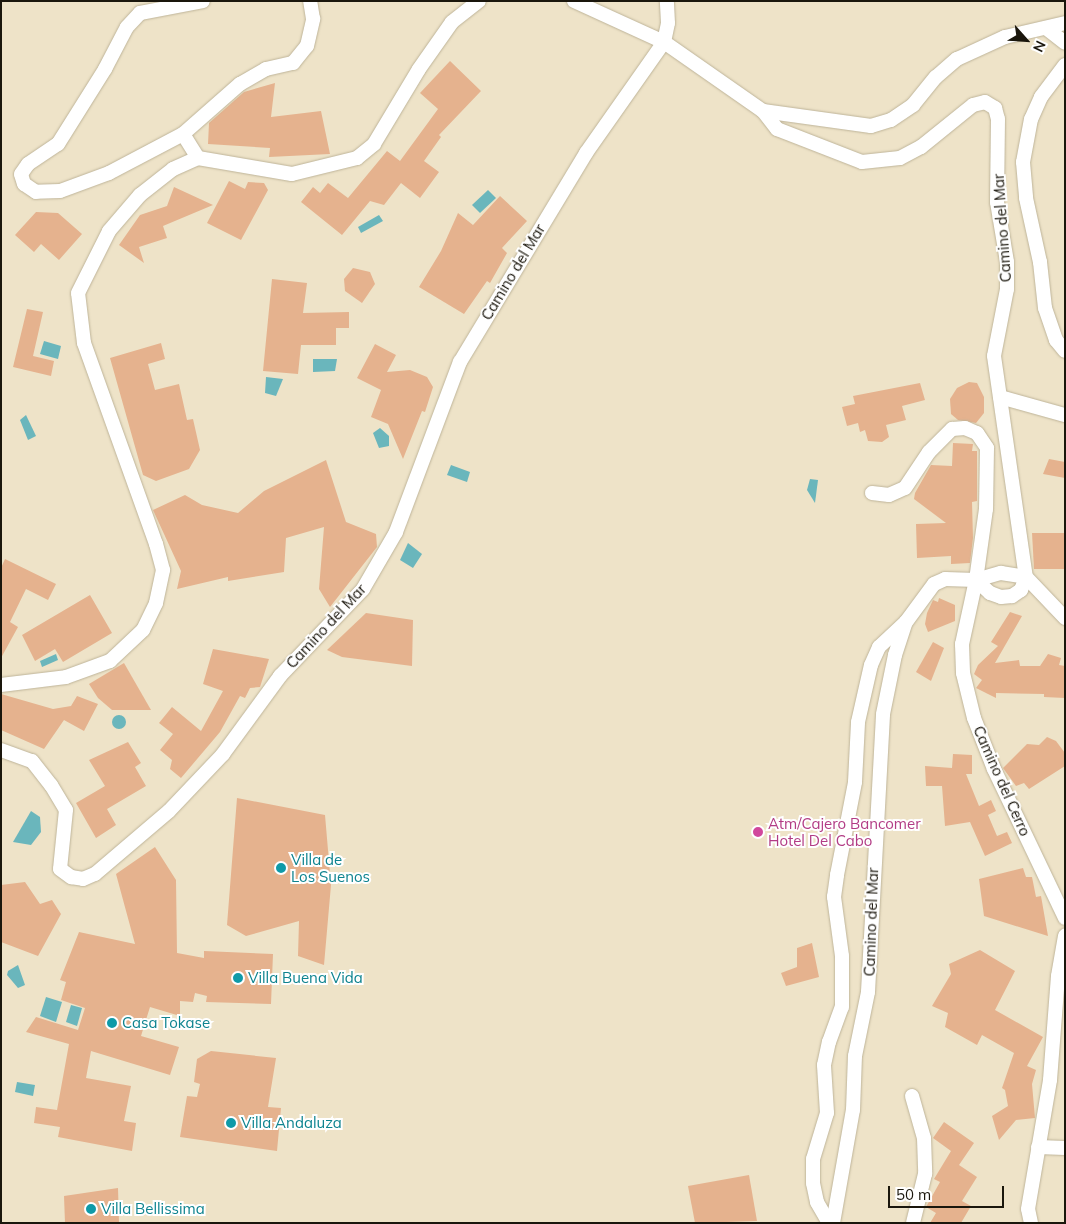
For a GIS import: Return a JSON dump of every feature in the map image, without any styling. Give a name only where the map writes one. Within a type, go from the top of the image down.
[{"type":"street","points":[[203,1],[140,13],[127,27],[87,99],[58,144],[28,164],[21,174],[24,184],[36,192],[60,191],[109,173],[183,134],[240,84],[266,69],[293,63],[307,46],[312,18],[310,1]]},
{"type":"street","points":[[1,685],[66,677],[110,661],[143,630],[156,603],[163,570],[156,544],[84,342],[78,293],[109,231],[140,195],[173,169],[198,158],[292,174],[357,158],[374,144],[419,68],[452,22],[479,1]]},
{"type":"street","points":[[574,1],[664,42],[763,111],[835,123],[870,126],[891,120],[914,105],[936,77],[957,59],[1005,37],[1065,23]]},
{"type":"street","points":[[664,42],[668,23],[667,1]]},
{"type":"street","points":[[1046,28],[1065,42]]},
{"type":"street","name":"Camino del Mar","points":[[1,750],[32,761],[52,785],[66,810],[60,869],[82,880],[95,874],[169,812],[223,754],[280,676],[363,590],[396,532],[460,362],[581,161],[664,42]]},
{"type":"street","name":"Camino del Mar","points":[[1065,65],[1041,97],[1034,111],[1023,162],[1026,198],[1040,262],[1045,308],[1056,340],[1065,351]]},
{"type":"street","name":"Camino del Mar","points":[[763,111],[777,129],[818,148],[862,162],[900,158],[922,148],[973,105],[985,102],[995,108],[998,119],[997,202],[1007,262],[1007,289],[994,356],[1026,577],[1001,573],[976,580],[945,579],[934,584],[906,622],[895,655],[883,714],[868,992],[855,1056],[852,1110],[833,1223]]},
{"type":"street","points":[[183,134],[198,158]]},
{"type":"street","points":[[1000,397],[1065,415]]},
{"type":"street","name":"Camino del Cerro","points":[[872,493],[888,495],[905,488],[929,452],[952,429],[965,428],[976,433],[987,448],[986,509],[976,580],[962,644],[963,673],[974,718],[994,769],[1065,918]]},
{"type":"street","points":[[976,580],[990,593],[1001,597],[1012,596],[1021,590],[1026,577],[1065,618]]},
{"type":"street","points":[[829,1223],[818,1202],[813,1159],[826,1113],[824,1066],[829,1042],[842,1007],[842,956],[834,898],[855,782],[858,722],[871,665],[879,647],[906,622]]},
{"type":"street","points":[[1031,1223],[1028,1208],[1060,1014],[1065,936]]},
{"type":"street","points":[[912,1096],[924,1138],[924,1174],[913,1223]]},
{"type":"street","points":[[1038,1147],[1065,1148]]},
{"type":"water","points":[[488,190],[496,198],[480,213],[472,205]]},
{"type":"water","points":[[379,215],[383,221],[361,233],[358,227]]},
{"type":"water","points":[[44,341],[61,346],[58,359],[40,354]]},
{"type":"water","points":[[313,359],[337,359],[335,371],[313,372]]},
{"type":"water","points":[[266,377],[283,379],[276,396],[265,393]]},
{"type":"water","points":[[26,415],[36,436],[28,440],[20,420]]},
{"type":"water","points":[[380,428],[389,436],[389,446],[379,448],[373,433]]},
{"type":"water","points":[[451,465],[470,472],[467,482],[447,475]]},
{"type":"water","points":[[810,479],[818,480],[815,503],[807,490]]},
{"type":"water","points":[[408,543],[422,554],[413,568],[400,560]]},
{"type":"water","points":[[56,654],[58,660],[42,667],[40,661]]},
{"type":"water","points":[[116,715],[122,715],[126,722],[122,729],[116,729],[112,725],[112,719]]},
{"type":"water","points":[[31,811],[40,817],[41,832],[31,845],[13,842]]},
{"type":"water","points":[[18,965],[25,985],[18,988],[7,975],[8,971]]},
{"type":"water","points":[[46,997],[62,1002],[56,1022],[40,1016]]},
{"type":"water","points":[[71,1005],[82,1008],[77,1026],[66,1022]]},
{"type":"water","points":[[17,1082],[35,1085],[33,1096],[15,1092]]},
{"type":"building","points":[[450,61],[481,91],[439,135],[441,137],[424,161],[439,172],[420,198],[401,183],[384,205],[370,201],[342,235],[301,202],[313,187],[320,193],[328,183],[348,198],[387,151],[400,161],[438,109],[420,93]]},
{"type":"building","points":[[275,83],[271,117],[321,111],[330,154],[269,157],[270,148],[208,144],[209,123],[244,92]]},
{"type":"building","points":[[229,181],[245,189],[248,182],[264,183],[268,190],[241,240],[207,223]]},
{"type":"building","points":[[174,187],[213,205],[163,226],[167,238],[139,247],[144,263],[119,245],[140,215],[167,206]]},
{"type":"building","points":[[500,196],[527,221],[502,248],[507,253],[490,283],[487,281],[464,314],[419,287],[441,251],[458,213],[473,225]]},
{"type":"building","points":[[36,212],[58,213],[82,234],[59,260],[41,244],[34,252],[15,235]]},
{"type":"building","points":[[353,268],[370,272],[375,284],[362,303],[345,291],[344,279]]},
{"type":"building","points":[[272,279],[307,283],[303,313],[349,312],[349,328],[336,328],[336,345],[301,345],[298,374],[263,371]]},
{"type":"building","points":[[27,309],[43,312],[33,356],[54,361],[51,376],[13,367]]},
{"type":"building","points":[[161,343],[165,359],[148,364],[155,390],[179,384],[187,420],[193,419],[200,450],[189,469],[156,481],[143,475],[110,358]]},
{"type":"building","points":[[375,344],[396,355],[387,372],[410,370],[427,377],[433,387],[425,412],[422,411],[403,459],[388,424],[371,417],[381,390],[357,378]]},
{"type":"building","points":[[969,382],[977,383],[984,397],[984,413],[976,423],[958,420],[951,414],[950,399],[957,388]]},
{"type":"building","points":[[920,383],[925,400],[902,406],[906,420],[886,425],[889,437],[882,442],[868,441],[865,430],[860,432],[858,423],[847,426],[842,407],[855,404],[853,396]]},
{"type":"building","points":[[953,443],[973,444],[972,451],[977,451],[977,501],[972,502],[973,538],[970,563],[951,564],[951,556],[917,558],[916,524],[946,523],[914,499],[915,493],[931,465],[952,466]]},
{"type":"building","points":[[1049,459],[1065,462],[1065,478],[1043,474]]},
{"type":"building","points":[[326,460],[346,522],[376,534],[377,547],[330,607],[319,589],[324,527],[286,538],[284,572],[228,581],[228,577],[177,589],[181,571],[153,510],[185,495],[202,505],[238,513],[264,491]]},
{"type":"building","points":[[1032,533],[1065,533],[1065,569],[1034,569]]},
{"type":"building","points":[[5,559],[56,584],[48,600],[26,589],[10,622],[18,627],[1,658],[1,568]]},
{"type":"building","points":[[90,595],[112,633],[63,662],[55,649],[35,661],[22,635]]},
{"type":"building","points":[[939,598],[955,605],[955,621],[928,632],[925,624],[927,613],[933,600],[938,602]]},
{"type":"building","points":[[1010,612],[1022,616],[995,663],[1019,660],[1020,666],[1040,666],[1048,654],[1061,658],[1059,665],[1065,666],[1065,698],[1044,697],[1044,694],[996,693],[996,698],[976,688],[982,680],[974,674],[978,665],[998,646],[991,642]]},
{"type":"building","points":[[366,613],[413,620],[412,666],[342,657],[327,650]]},
{"type":"building","points":[[933,642],[944,648],[931,681],[916,672]]},
{"type":"building","points":[[213,649],[269,659],[260,687],[250,688],[245,698],[240,696],[220,732],[181,778],[170,769],[172,760],[160,750],[173,734],[159,723],[172,707],[201,731],[223,691],[203,684]]},
{"type":"building","points":[[124,663],[151,710],[112,710],[98,698],[89,684]]},
{"type":"building","points":[[1,694],[53,709],[71,706],[77,696],[98,704],[84,731],[64,720],[44,749],[1,730]]},
{"type":"building","points":[[1047,737],[1056,741],[1065,753],[1065,766],[1029,789],[1024,783],[1016,786],[1003,768],[1027,744],[1039,745]]},
{"type":"building","points":[[128,742],[141,763],[135,767],[146,786],[107,809],[116,825],[96,838],[76,803],[105,786],[89,760]]},
{"type":"building","points":[[953,754],[972,755],[972,774],[966,774],[979,806],[991,800],[996,811],[988,815],[997,836],[1007,832],[1012,843],[985,856],[970,822],[945,826],[942,786],[926,786],[925,766],[952,768]]},
{"type":"building","name":"Villa de Los Suenos","points":[[237,798],[325,815],[331,885],[324,965],[298,956],[299,921],[246,936],[227,925]]},
{"type":"building","points":[[155,847],[176,880],[177,953],[204,958],[204,951],[273,954],[271,1004],[206,1002],[207,996],[195,993],[193,1002],[180,1001],[180,1016],[150,1007],[141,1036],[179,1047],[170,1075],[91,1051],[86,1078],[131,1086],[124,1121],[136,1123],[132,1151],[58,1137],[60,1127],[34,1123],[36,1107],[57,1110],[69,1044],[26,1032],[36,1017],[78,1030],[85,1008],[61,1000],[66,982],[60,980],[79,932],[135,944],[116,874]]},
{"type":"building","points":[[1023,868],[1026,877],[1032,877],[1036,897],[1041,896],[1048,936],[984,916],[979,879]]},
{"type":"building","points":[[25,882],[40,904],[52,900],[61,914],[38,956],[1,942],[1,885]]},
{"type":"building","points":[[812,943],[819,977],[786,986],[781,973],[797,967],[797,948]]},
{"type":"building","points":[[980,950],[1015,971],[995,1010],[1043,1037],[1027,1066],[1036,1070],[1032,1084],[1035,1118],[1016,1120],[999,1140],[992,1116],[1008,1106],[1005,1090],[1002,1088],[1014,1053],[982,1035],[977,1045],[945,1027],[948,1013],[932,1006],[951,974],[949,964]]},
{"type":"building","points":[[211,1051],[276,1058],[268,1107],[281,1108],[277,1151],[180,1137],[187,1096],[197,1097],[200,1084],[194,1082],[197,1059]]},
{"type":"building","points":[[944,1122],[974,1143],[959,1165],[977,1177],[962,1201],[971,1206],[961,1223],[930,1223],[936,1213],[926,1207],[940,1182],[934,1179],[951,1151],[933,1138]]},
{"type":"building","points":[[749,1175],[757,1221],[695,1223],[688,1186]]},
{"type":"building","name":"Villa Bellissima","points":[[118,1188],[119,1223],[65,1223],[64,1196]]},
{"type":"place","name":"Atm/Cajero Bancomer Hotel Del Cabo","points":[[758,832]]},
{"type":"place","name":"Villa de Los Suenos","points":[[281,868]]},
{"type":"place","name":"Villa Buena Vida","points":[[238,978]]},
{"type":"place","name":"Casa Tokase","points":[[112,1023]]},
{"type":"place","name":"Villa Andaluza","points":[[231,1123]]},
{"type":"place","name":"Villa Bellissima","points":[[91,1209]]}]
